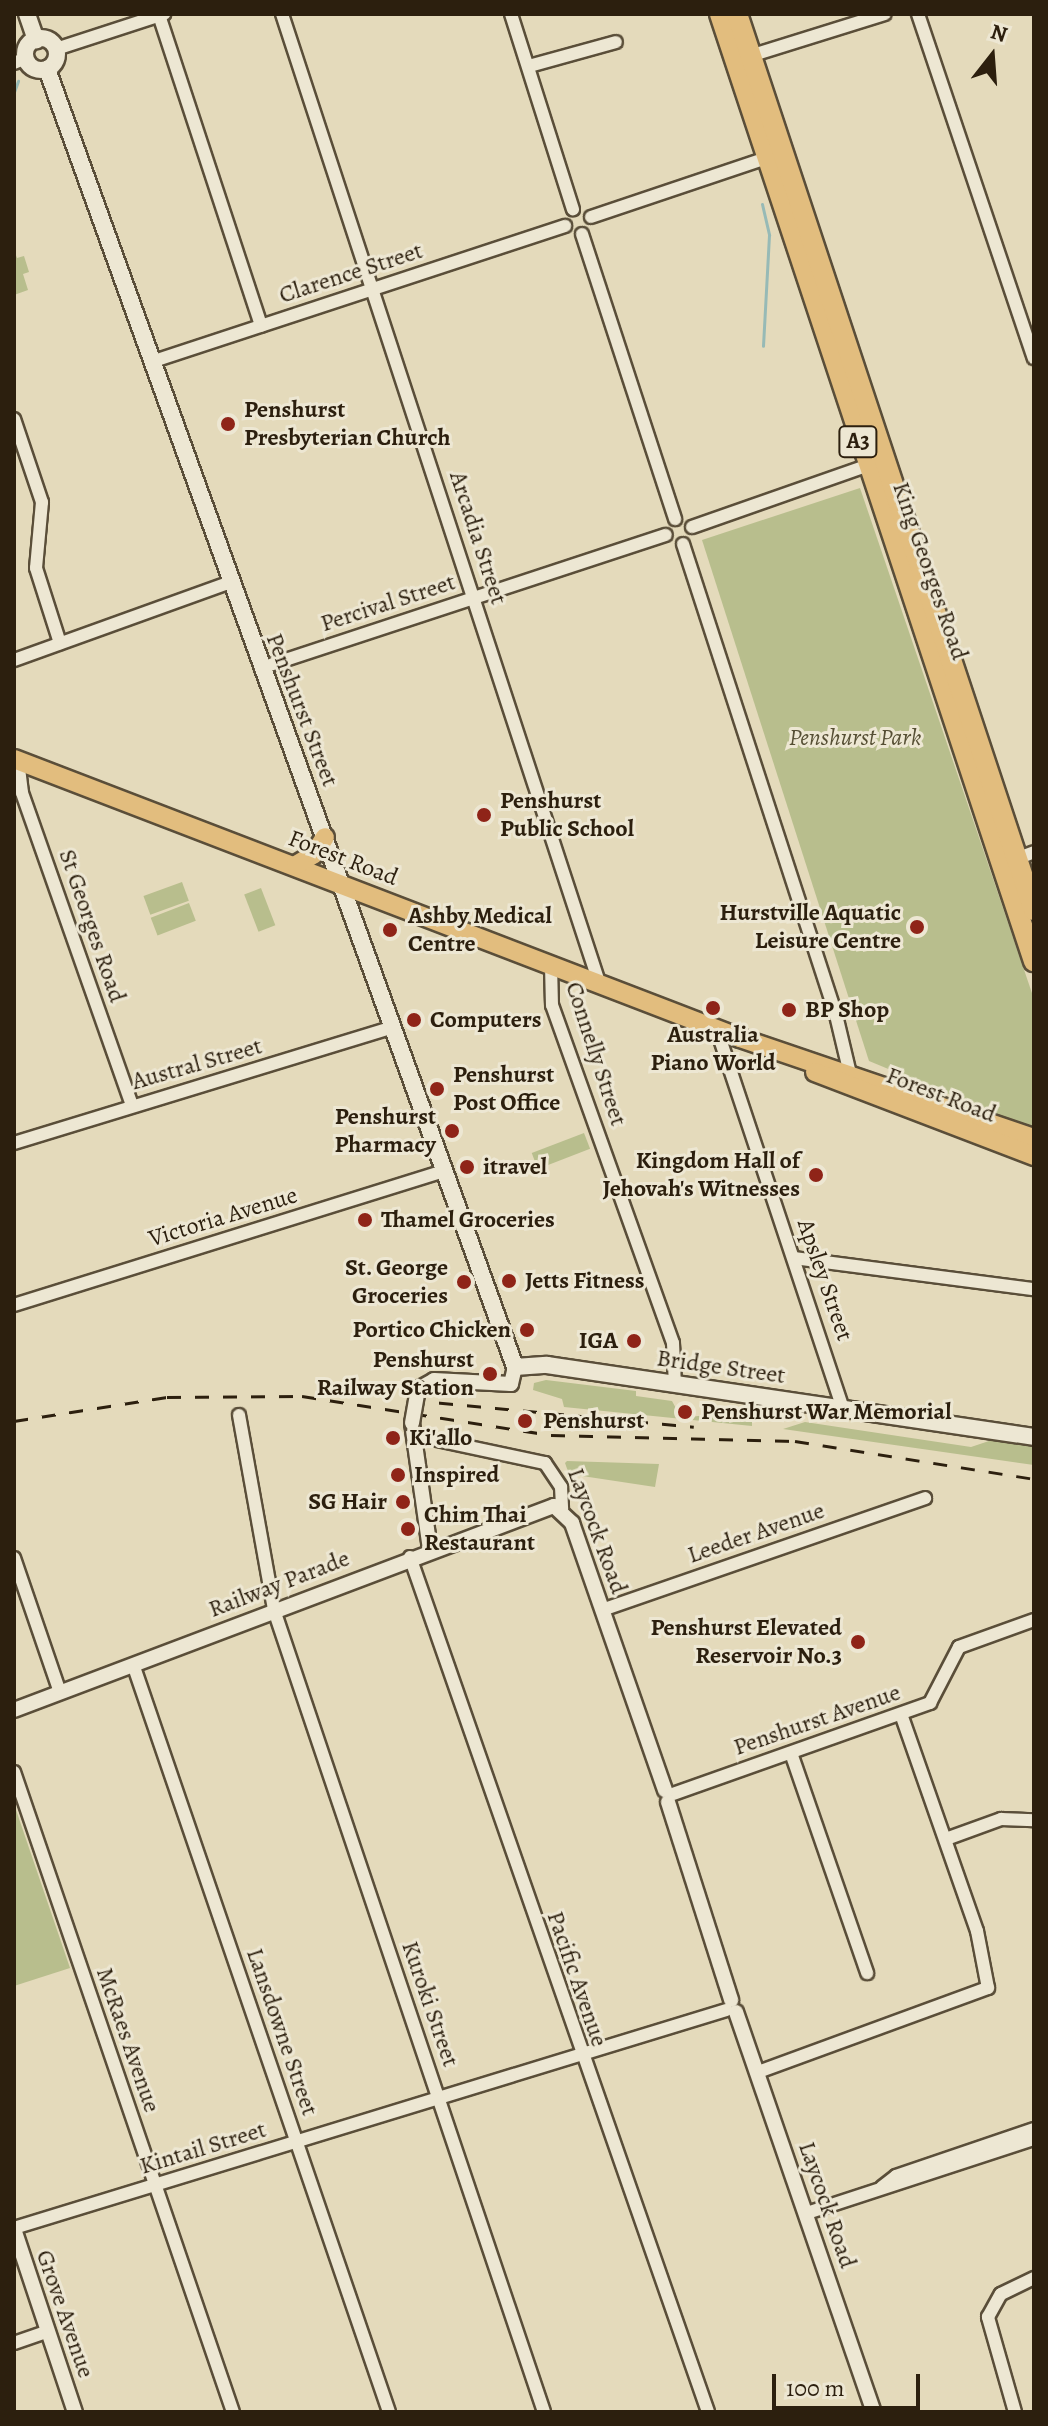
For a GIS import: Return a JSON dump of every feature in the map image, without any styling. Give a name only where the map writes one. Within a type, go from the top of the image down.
[{"type":"highway","name":"King Georges Road","points":[[720,14],[866,466],[1034,961]]},
{"type":"highway","name":"King Georges Road","points":[[737,14],[870,414],[1025,855],[1034,910]]},
{"type":"highway","points":[[866,466],[872,458],[865,428],[870,414]]},
{"type":"main road","points":[[27,14],[36,40]]},
{"type":"main road","points":[[36,40],[50,42],[56,49],[56,59],[47,69],[20,61],[26,49],[36,40]]},
{"type":"main road","name":"Penshurst Street","points":[[47,69],[228,583],[343,883],[515,1367]]},
{"type":"main road","name":"Forest Road","points":[[16,760],[343,883],[743,1040],[853,1080],[1034,1138]]},
{"type":"main road","points":[[296,865],[314,854],[325,837]]},
{"type":"main road","name":"Forest Road","points":[[853,1080],[1034,1156]]},
{"type":"main road","name":"Bridge Street","points":[[515,1367],[547,1365],[1034,1437]]},
{"type":"street","name":"Arcadia Street","points":[[282,14],[600,985]]},
{"type":"street","points":[[511,14],[573,209],[565,226],[582,234]]},
{"type":"street","points":[[750,56],[885,14]]},
{"type":"street","points":[[918,14],[1034,358]]},
{"type":"street","points":[[56,49],[162,15],[261,326]]},
{"type":"street","points":[[529,66],[616,42]]},
{"type":"street","points":[[573,209],[591,217],[766,158]]},
{"type":"street","points":[[591,217],[582,234],[675,519],[692,527],[866,466]]},
{"type":"street","name":"Clarence Street","points":[[151,362],[565,226]]},
{"type":"street","points":[[14,419],[42,502],[36,568],[60,643]]},
{"type":"street","points":[[675,519],[666,535],[683,544],[853,1080]]},
{"type":"street","points":[[683,544],[690,539],[692,527]]},
{"type":"street","name":"Percival Street","points":[[261,668],[666,535]]},
{"type":"street","points":[[14,660],[228,583]]},
{"type":"street","name":"St Georges Road","points":[[16,760],[22,793],[132,1106]]},
{"type":"street","name":"Connelly Street","points":[[551,965],[552,1005],[673,1343],[675,1385]]},
{"type":"street","name":"Austral Street","points":[[14,1143],[393,1027]]},
{"type":"street","name":"Apsley Street","points":[[717,1030],[843,1409]]},
{"type":"street","name":"Victoria Avenue","points":[[14,1305],[445,1171]]},
{"type":"street","points":[[794,1258],[1034,1289]]},
{"type":"street","name":"Bridge Street","points":[[412,1429],[418,1389],[434,1380],[511,1384],[515,1367]]},
{"type":"street","name":"Kuroki Street","points":[[239,1415],[274,1610],[544,2412]]},
{"type":"street","points":[[412,1429],[430,1550]]},
{"type":"street","name":"Laycock Road","points":[[412,1429],[545,1463],[561,1487],[562,1509],[669,1795],[731,2007],[758,2072],[874,2412]]},
{"type":"street","name":"Leeder Avenue","points":[[602,1610],[925,1498]]},
{"type":"street","name":"Railway Parade","points":[[14,1710],[134,1667],[410,1557],[540,1509],[562,1509]]},
{"type":"street","name":"Pacific Avenue","points":[[410,1557],[579,2055],[708,2412]]},
{"type":"street","points":[[14,1558],[60,1692]]},
{"type":"street","name":"Penshurst Avenue","points":[[669,1795],[933,1701],[959,1647],[1034,1620]]},
{"type":"street","name":"Lansdowne Street","points":[[134,1667],[389,2412]]},
{"type":"street","points":[[758,2072],[982,1993],[988,1985],[977,1931],[901,1714]]},
{"type":"street","points":[[791,1753],[867,1973]]},
{"type":"street","name":"McRaes Avenue","points":[[14,1772],[233,2412]]},
{"type":"street","points":[[946,1839],[1001,1819],[1034,1820]]},
{"type":"street","name":"Kintail Street","points":[[14,2229],[731,2007]]},
{"type":"street","points":[[882,2187],[896,2176],[1034,2129]]},
{"type":"street","points":[[807,2213],[882,2187],[900,2186],[1034,2139]]},
{"type":"street","name":"Grove Avenue","points":[[14,2229],[75,2412]]},
{"type":"street","points":[[1015,2412],[988,2317],[1006,2289],[1034,2278]]},
{"type":"street","points":[[14,2343],[48,2331]]},
{"type":"green space","points":[[14,250],[17,258],[24,256],[29,272],[23,274],[28,290],[14,295]]},
{"type":"green space","name":"Penshurst Park","points":[[860,488],[1034,999],[1034,1129],[869,1061],[702,540]]},
{"type":"green space","points":[[182,882],[189,901],[150,915],[143,896]]},
{"type":"green space","points":[[261,888],[275,925],[259,932],[244,894]]},
{"type":"green space","points":[[189,903],[196,921],[158,935],[151,918]]},
{"type":"green space","points":[[584,1133],[590,1149],[538,1169],[532,1153]]},
{"type":"green space","points":[[546,1380],[636,1391],[636,1396],[672,1401],[678,1412],[691,1417],[705,1415],[704,1409],[732,1412],[752,1420],[752,1426],[564,1407],[562,1399],[533,1390],[534,1383]]},
{"type":"green space","points":[[805,1422],[971,1447],[998,1438],[1034,1446],[1034,1465],[783,1429]]},
{"type":"green space","points":[[565,1463],[659,1464],[655,1487],[569,1474]]},
{"type":"green space","points":[[14,1804],[70,1968],[14,1986]]},
{"type":"waterway","points":[[14,92],[18,81]]},
{"type":"waterway","points":[[762,204],[769,235],[763,346]]},
{"type":"railway","points":[[14,1421],[167,1397],[302,1396],[551,1435],[795,1441],[1034,1479]]},
{"type":"railway","points":[[411,1400],[694,1427]]},
{"type":"place","name":"Penshurst Presbyterian Church","points":[[228,424]]},
{"type":"place","name":"Penshurst Public School","points":[[484,815]]},
{"type":"place","name":"Hurstville Aquatic Leisure Centre","points":[[917,927]]},
{"type":"place","name":"Ashby Medical Centre","points":[[390,930]]},
{"type":"place","name":"Australia Piano World","points":[[713,1008]]},
{"type":"place","name":"BP Shop","points":[[789,1010]]},
{"type":"place","name":"Computers","points":[[414,1020]]},
{"type":"place","name":"Penshurst Post Office","points":[[437,1089]]},
{"type":"place","name":"Penshurst Pharmacy","points":[[452,1131]]},
{"type":"place","name":"itravel","points":[[467,1167]]},
{"type":"place","name":"Kingdom Hall of Jehovah's Witnesses","points":[[816,1175]]},
{"type":"place","name":"Thamel Groceries","points":[[365,1220]]},
{"type":"place","name":"Jetts Fitness","points":[[509,1281]]},
{"type":"place","name":"St. George Groceries","points":[[464,1282]]},
{"type":"place","name":"Portico Chicken","points":[[527,1330]]},
{"type":"place","name":"IGA","points":[[634,1341]]},
{"type":"place","name":"Penshurst Railway Station","points":[[490,1374]]},
{"type":"place","name":"Penshurst War Memorial","points":[[685,1412]]},
{"type":"place","name":"Penshurst","points":[[525,1421]]},
{"type":"place","name":"Ki'allo","points":[[393,1438]]},
{"type":"place","name":"Inspired","points":[[398,1475]]},
{"type":"place","name":"SG Hair","points":[[403,1502]]},
{"type":"place","name":"Chim Thai Restaurant","points":[[408,1529]]},
{"type":"place","name":"Penshurst Elevated Reservoir No.3","points":[[858,1642]]}]
